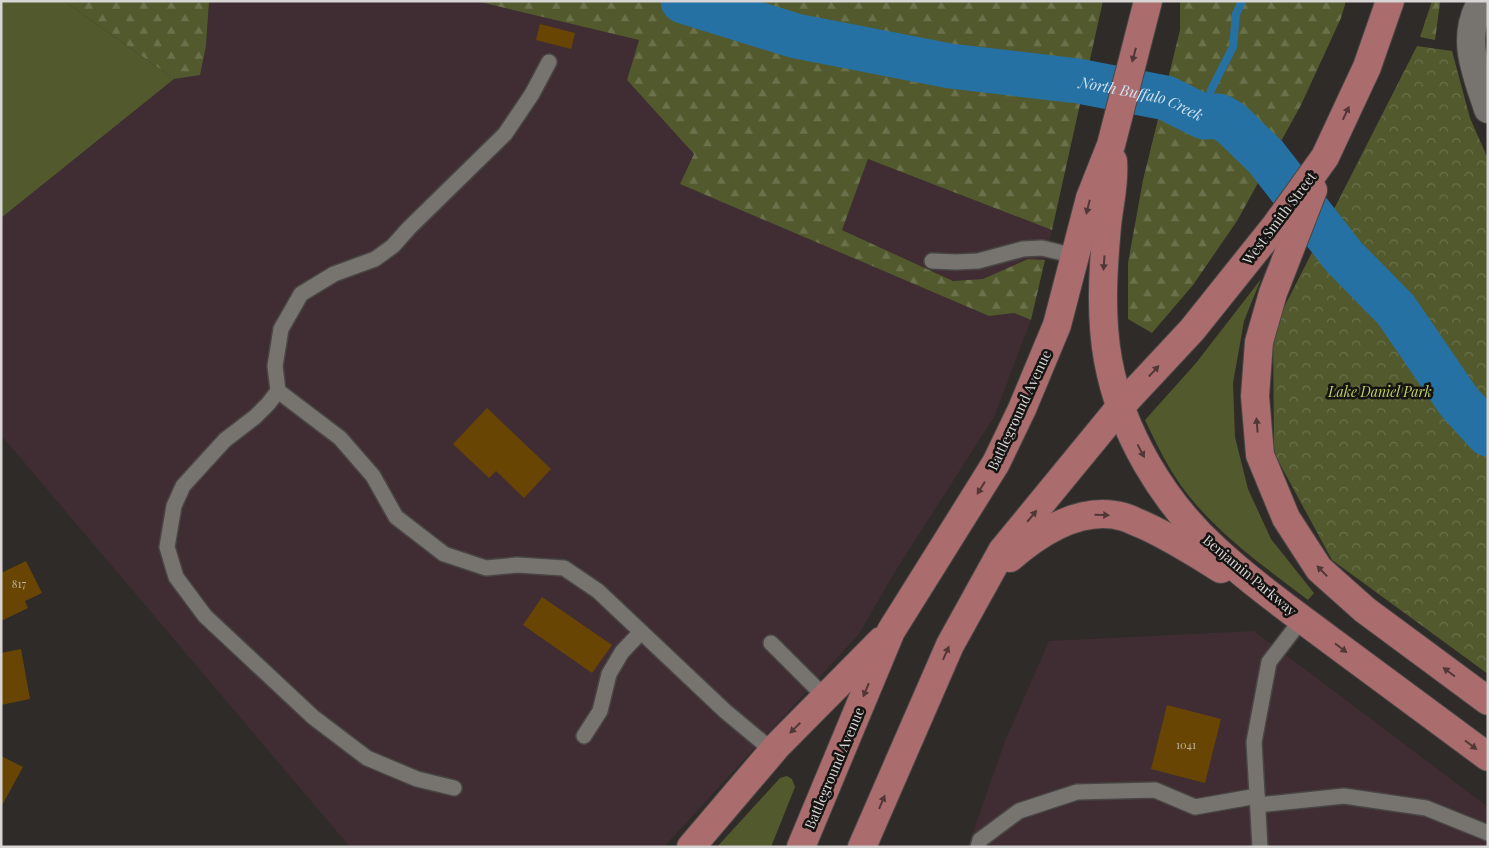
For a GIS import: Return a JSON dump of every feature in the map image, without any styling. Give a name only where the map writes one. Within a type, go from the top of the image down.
[{"type":"main road","name":"West Smith Street","points":[[1121,406],[1284,235],[1325,157],[1367,67],[1390,1]]},
{"type":"main road","name":"Battleground Avenue","points":[[801,847],[891,631],[996,463],[1022,410],[1057,325],[1090,198],[1111,145],[1147,5]]},
{"type":"main road","name":"Benjamin Parkway","points":[[1111,145],[1114,177],[1103,278],[1104,320],[1108,359],[1121,406],[1132,434],[1155,477],[1183,516],[1215,550],[1275,600],[1488,757]]},
{"type":"main road","points":[[1284,235],[1274,293],[1259,342],[1254,396],[1260,455],[1286,518],[1319,569],[1365,610],[1488,701]]},
{"type":"main road","points":[[862,847],[950,645],[1002,551],[1121,406]]},
{"type":"main road","points":[[986,579],[1026,544],[1054,528],[1080,517],[1099,514],[1123,516],[1156,531],[1275,600]]},
{"type":"main road","points":[[691,847],[773,751],[891,631]]},
{"type":"street","points":[[1482,1],[1475,12],[1470,44],[1476,74],[1488,109]]},
{"type":"lane","points":[[549,62],[532,94],[505,134],[393,246],[375,259],[334,274],[302,294],[281,329],[274,366],[278,391],[340,438],[373,476],[396,517],[444,554],[486,568],[518,565],[564,568],[598,591],[726,711],[773,751]]},
{"type":"lane","points":[[932,260],[978,261],[1023,249],[1042,248],[1075,256]]},
{"type":"lane","points":[[278,391],[268,404],[225,440],[183,486],[174,506],[167,547],[176,577],[205,616],[321,723],[367,758],[417,779],[454,788]]},
{"type":"lane","points":[[1260,847],[1254,742],[1269,662],[1302,619]]},
{"type":"lane","points":[[584,736],[600,712],[610,674],[622,652],[641,632]]},
{"type":"lane","points":[[771,643],[825,697]]},
{"type":"lane","points":[[978,847],[980,840],[1019,811],[1077,792],[1155,790],[1195,807],[1257,800],[1344,796],[1426,808],[1488,833]]},
{"type":"shaded area","points":[[209,1],[476,1],[639,40],[627,80],[694,154],[680,184],[989,316],[1014,313],[1031,320],[994,417],[896,570],[859,634],[664,847],[350,847],[1,435],[1,218],[174,79],[200,74],[206,46]]},
{"type":"shaded area","points":[[868,159],[1052,230],[1045,260],[1028,259],[983,279],[953,281],[842,230]]},
{"type":"shaded area","points":[[1254,631],[1488,807],[1488,847],[968,847],[1005,741],[1049,641]]},
{"type":"green space","points":[[1,1],[64,1],[174,79],[1,218]]},
{"type":"green space","points":[[64,1],[209,1],[206,46],[200,75],[174,79]]},
{"type":"green space","points":[[476,1],[1103,1],[1052,230],[868,159],[842,230],[953,281],[983,279],[1028,259],[1045,260],[1031,320],[1014,313],[989,316],[680,184],[694,154],[627,80],[639,40]]},
{"type":"green space","points":[[1180,1],[1346,1],[1341,18],[1301,105],[1237,221],[1193,285],[1152,333],[1128,319],[1128,263],[1143,180],[1180,30]]},
{"type":"green space","points":[[1432,1],[1442,1],[1440,3],[1435,40],[1420,37]]},
{"type":"green space","name":"Lake Daniel Park","points":[[1417,46],[1452,51],[1470,118],[1488,159],[1488,674],[1332,560],[1274,453],[1273,329]]},
{"type":"green space","points":[[1261,279],[1244,321],[1233,383],[1235,437],[1248,489],[1271,539],[1314,593],[1308,600],[1241,548],[1195,504],[1171,471],[1145,420],[1196,363]]},
{"type":"green space","points":[[787,776],[792,779],[795,787],[771,847],[717,847],[780,778]]},
{"type":"building","points":[[540,24],[575,33],[571,49],[536,40]]},
{"type":"building","points":[[487,408],[551,469],[524,498],[496,471],[489,478],[453,444]]},
{"type":"building","points":[[26,561],[42,593],[25,601],[28,608],[1,621],[1,573]]},
{"type":"building","points":[[542,597],[612,645],[592,673],[523,625]]},
{"type":"building","points":[[21,649],[30,699],[1,705],[1,653]]},
{"type":"building","points":[[1167,705],[1221,719],[1205,783],[1151,769]]},
{"type":"building","points":[[1,756],[23,767],[1,807]]},
{"type":"waterway","name":"North Buffalo Creek","points":[[683,1],[796,36],[950,66],[1078,81],[1166,98],[1204,117],[1219,116],[1231,123],[1266,157],[1344,257],[1396,310],[1459,402],[1488,434]]},
{"type":"waterway","points":[[1204,117],[1211,90],[1233,47],[1236,14],[1242,1]]}]
